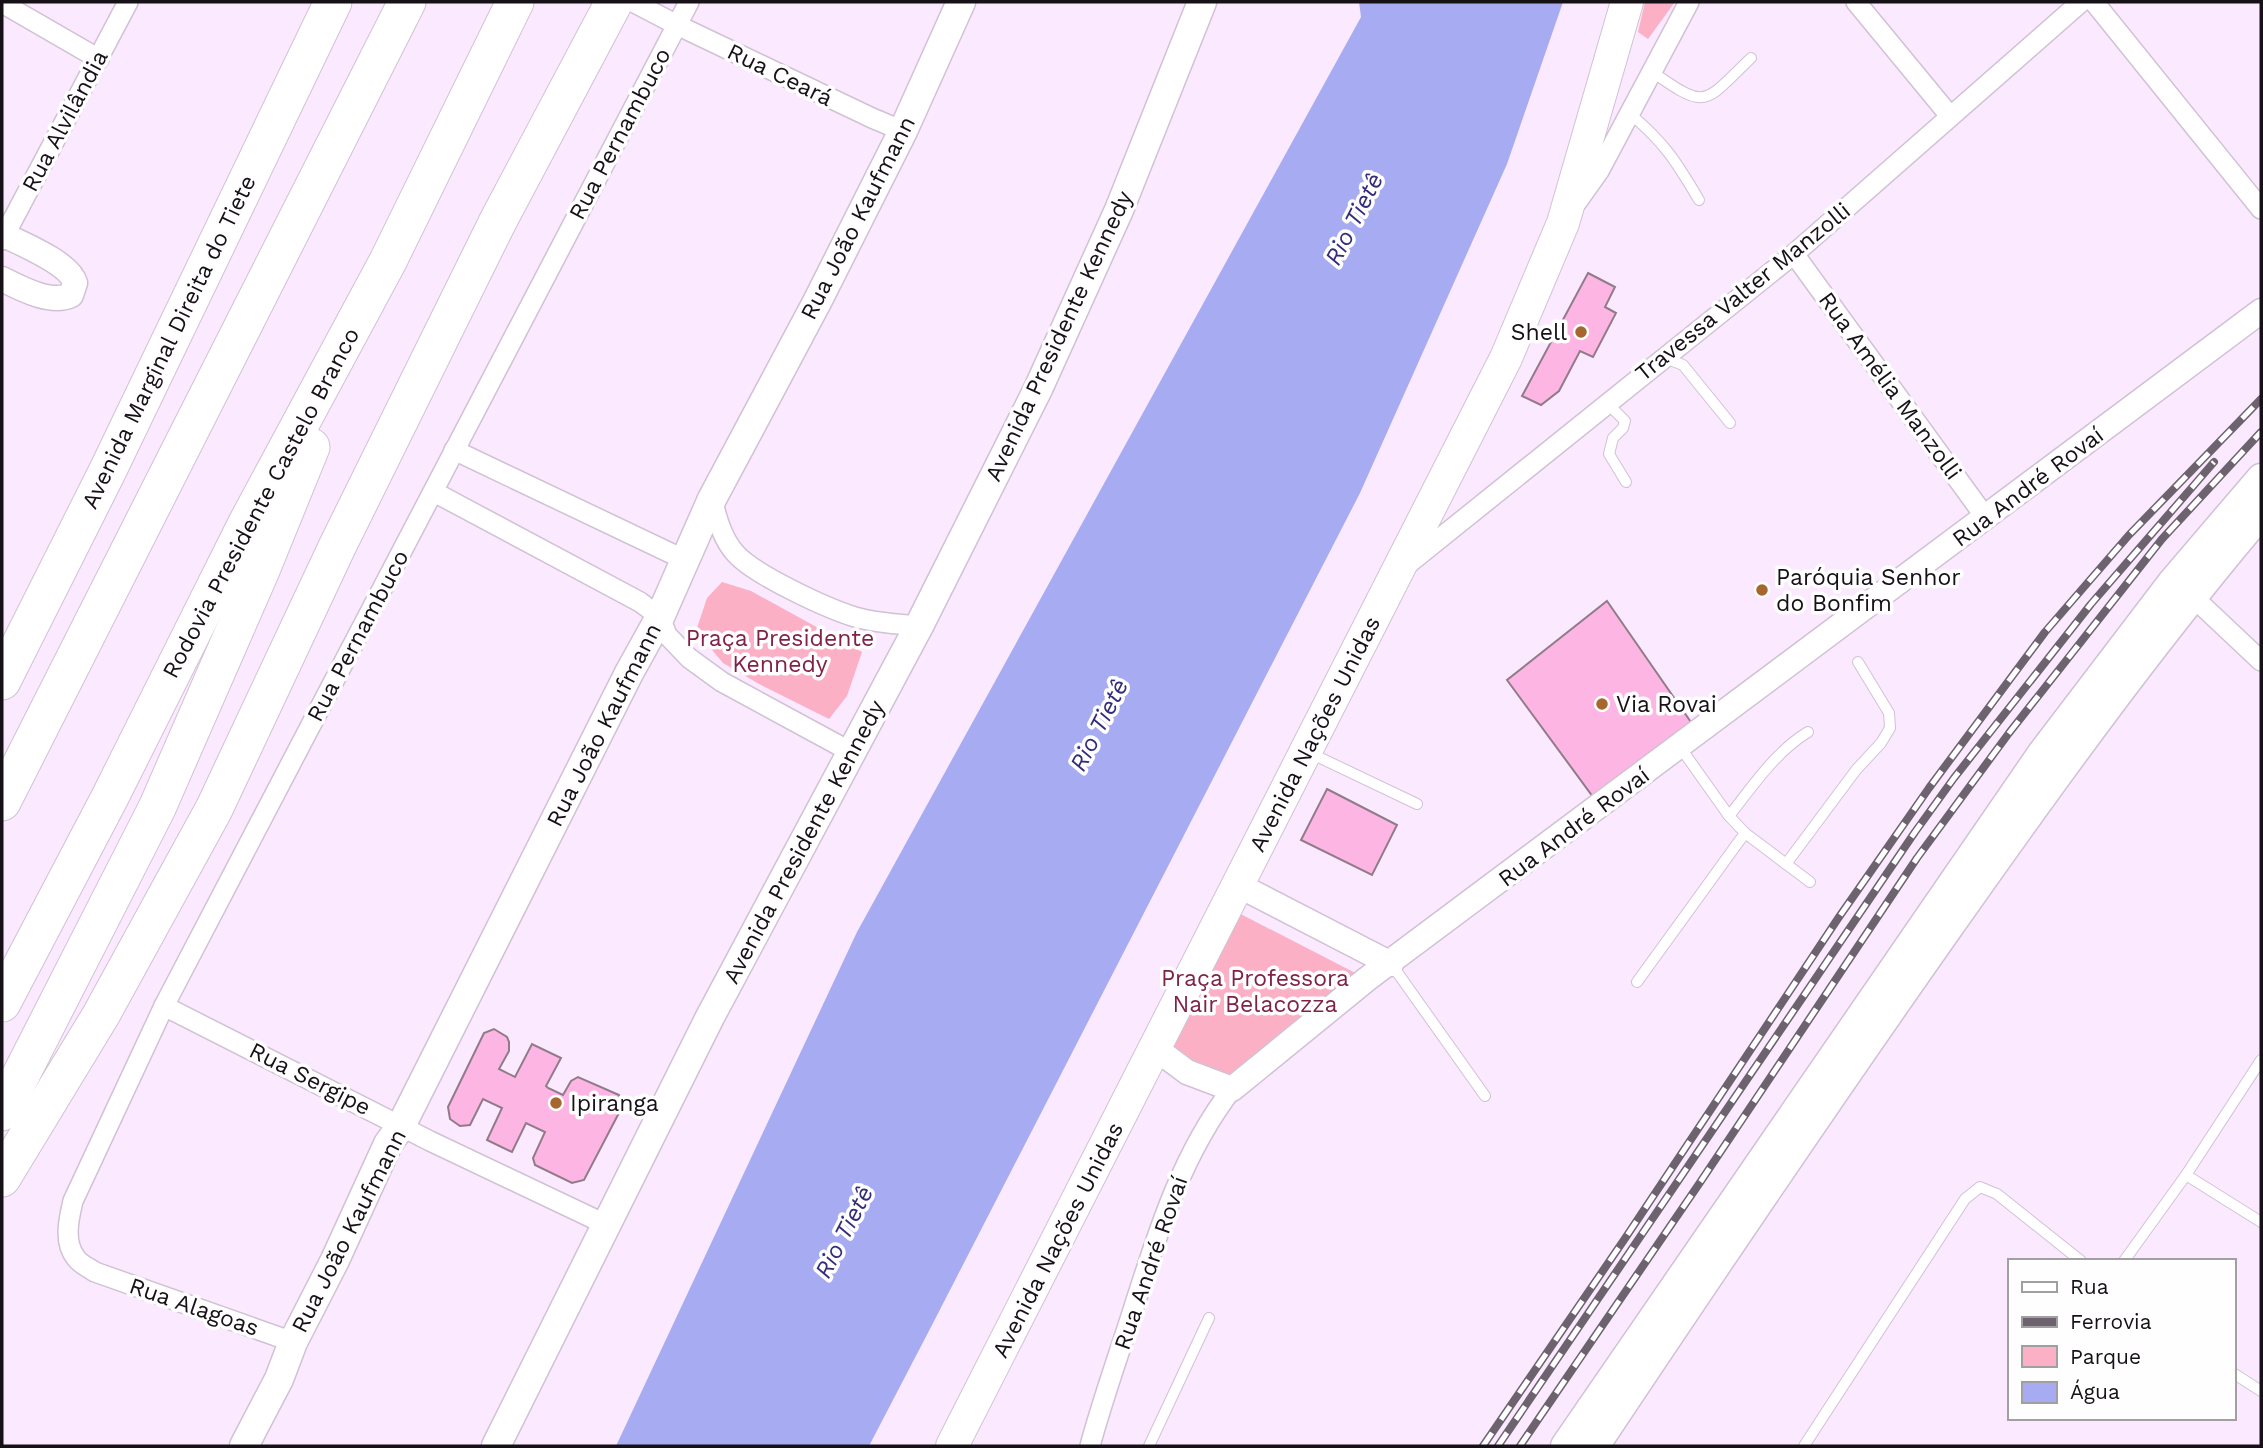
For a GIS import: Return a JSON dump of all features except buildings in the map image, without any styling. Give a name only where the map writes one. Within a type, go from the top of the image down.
[{"type":"highway","name":"Avenida Marginal Direita do Tiete","points":[[2,681],[107,472],[333,2]]},
{"type":"highway","points":[[2,802],[407,2]]},
{"type":"highway","name":"Rodovia Presidente Castelo Branco","points":[[2,1003],[110,797],[247,523],[388,261],[515,2]]},
{"type":"highway","points":[[2,1178],[101,1015],[214,809],[337,547],[485,246],[614,2]]},
{"type":"highway","points":[[2,1112],[157,808],[261,570],[388,261]]},
{"type":"main road","name":"Rua João Kaufmann","points":[[244,1446],[279,1379],[293,1342],[335,1260],[388,1144],[401,1126],[660,617],[712,499],[817,302],[903,131],[961,2]]},
{"type":"main road","name":"Avenida Presidente Kennedy","points":[[496,1446],[723,994],[919,626],[1038,389],[1119,210],[1202,2]]},
{"type":"main road","name":"Avenida Nações Unidas","points":[[952,1446],[1506,358],[1563,223],[1628,2]]},
{"type":"main road","points":[[1595,1446],[1746,1222],[2261,478]]},
{"type":"main road","points":[[1565,1446],[1996,819],[2183,588],[2261,514]]},
{"type":"street","name":"Rua Alvilândia","points":[[3,236],[128,2]]},
{"type":"street","name":"Rua Ceará","points":[[633,2],[903,131]]},
{"type":"street","name":"Rua Pernambuco","points":[[95,1272],[76,1259],[69,1242],[71,1210],[164,1006],[688,2]]},
{"type":"street","points":[[1563,223],[1599,171],[1689,2]]},
{"type":"street","points":[[1856,2],[1950,116]]},
{"type":"street","name":"Travessa Valter Manzolli","points":[[1398,572],[1794,254],[2081,2]]},
{"type":"street","points":[[2094,2],[2261,209]]},
{"type":"street","points":[[2,3],[99,59]]},
{"type":"street","points":[[2,279],[40,294],[59,298],[71,295],[75,283],[70,272],[55,262],[3,236]]},
{"type":"street","name":"Rua Amélia Manzolli","points":[[1794,254],[1986,519]]},
{"type":"street","name":"Rua André Rovaí","points":[[1090,1446],[1148,1263],[1181,1174],[1195,1145],[1232,1089],[1367,979],[1391,964],[2261,311]]},
{"type":"street","points":[[454,450],[685,560]]},
{"type":"street","points":[[434,492],[640,601],[660,617],[674,644],[722,682],[851,752]]},
{"type":"street","points":[[712,499],[727,542],[736,554],[758,572],[856,617],[919,626]]},
{"type":"street","points":[[2183,588],[2261,661]]},
{"type":"street","points":[[1238,885],[1391,964]]},
{"type":"street","name":"Rua Sergipe","points":[[164,1006],[401,1126],[607,1225]]},
{"type":"street","points":[[1155,1048],[1187,1072],[1232,1089]]},
{"type":"street","name":"Rua Alagoas","points":[[95,1272],[293,1342]]},
{"type":"lane","points":[[1651,71],[1686,96],[1700,99],[1715,93],[1751,58]]},
{"type":"lane","points":[[1629,113],[1673,155],[1699,200]]},
{"type":"lane","points":[[1665,357],[1683,365],[1730,423]]},
{"type":"lane","points":[[1607,403],[1625,421],[1623,428],[1613,438],[1609,454],[1626,482]]},
{"type":"lane","points":[[1786,864],[1890,728],[1889,713],[1858,662]]},
{"type":"lane","points":[[1729,816],[1766,769],[1794,741],[1808,732]]},
{"type":"lane","points":[[1680,747],[1729,816],[1745,833],[1810,882]]},
{"type":"lane","points":[[1306,751],[1417,804]]},
{"type":"lane","points":[[1637,982],[1745,833]]},
{"type":"lane","points":[[1391,964],[1485,1096]]},
{"type":"lane","points":[[2125,1259],[2186,1175],[2261,1060]]},
{"type":"lane","points":[[2186,1175],[2261,1222]]},
{"type":"lane","points":[[1804,1446],[1965,1199],[1980,1187],[1997,1194],[2078,1259]]},
{"type":"lane","points":[[1149,1446],[1209,1318]]},
{"type":"lane","points":[[2235,1374],[2261,1391]]},
{"type":"green space","points":[[1645,2],[1675,2],[1648,39],[1638,32]]},
{"type":"green space","name":"Praça Presidente Kennedy","points":[[722,582],[751,591],[862,652],[847,696],[829,719],[723,663],[696,631],[707,598]]},
{"type":"green space","name":"Praça Professora Nair Belacozza","points":[[1227,907],[1367,979],[1232,1089],[1155,1048]]},
{"type":"water","name":"Rio Tietê","points":[[1359,2],[1563,2],[1507,164],[1360,493],[931,1327],[869,1446],[616,1446],[857,932],[1361,17]]},
{"type":"railway","points":[[1483,1446],[1839,917],[1929,788],[2045,632],[2129,535],[2261,399]]},
{"type":"railway","points":[[1520,1446],[1917,858],[2009,733],[2162,539],[2261,432]]},
{"type":"railway","points":[[1498,1446],[1954,778],[2091,604],[2214,462]]},
{"type":"place","name":"Shell","points":[[1581,332]]},
{"type":"place","name":"Paróquia Senhor do Bonfim","points":[[1762,590]]},
{"type":"place","name":"Via Rovai","points":[[1602,704]]},
{"type":"place","name":"Ipiranga","points":[[556,1103]]}]
